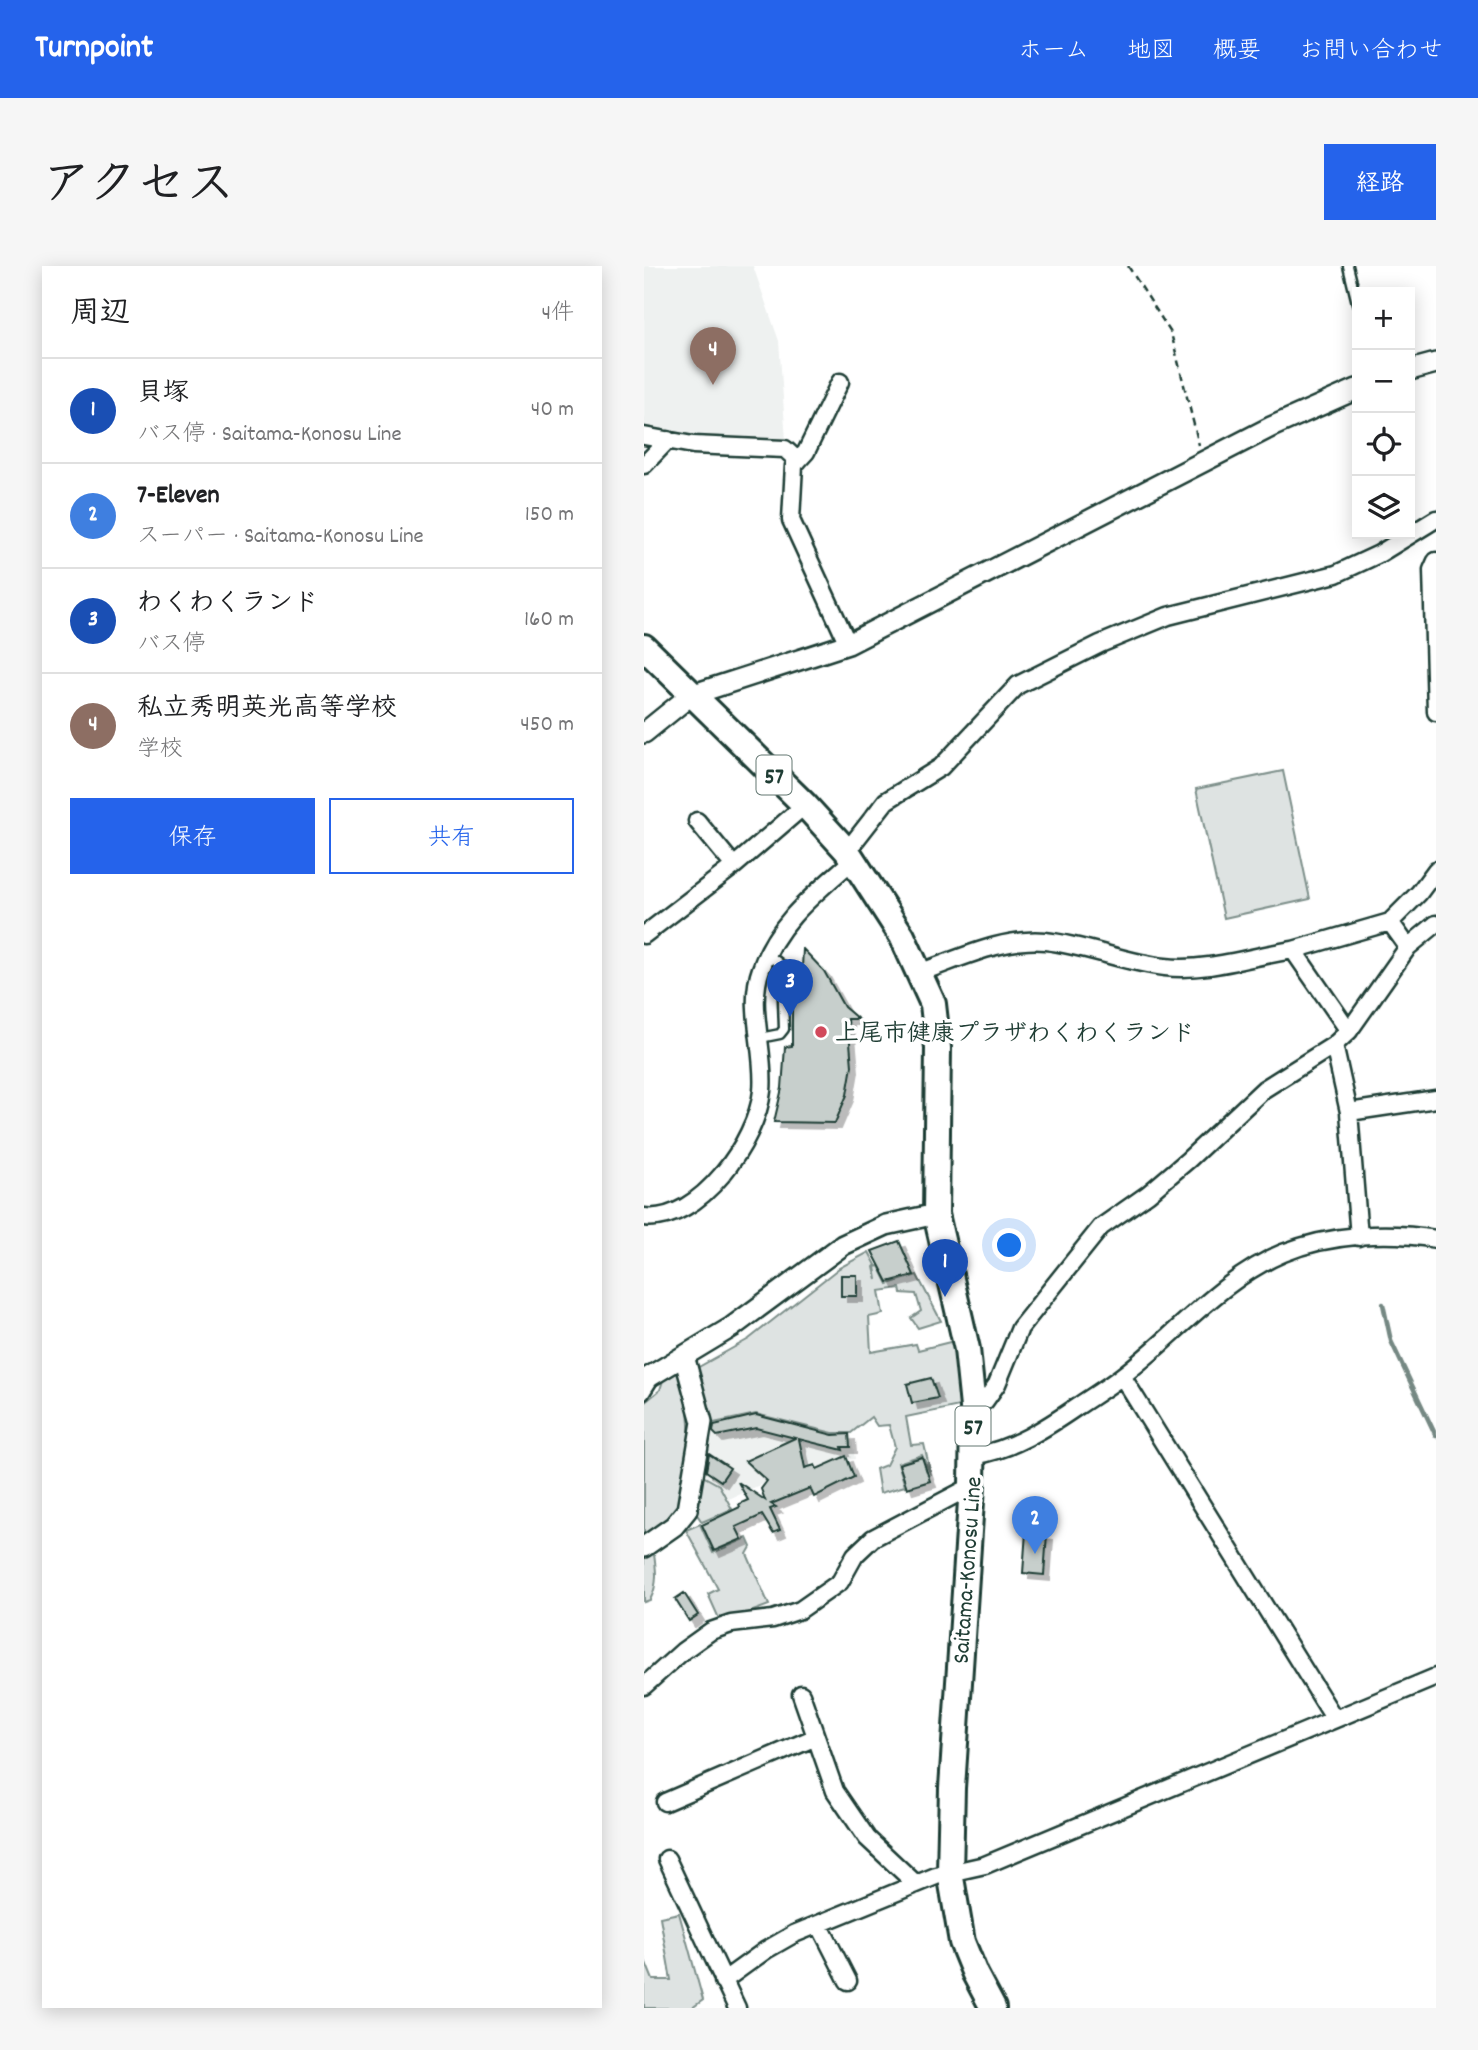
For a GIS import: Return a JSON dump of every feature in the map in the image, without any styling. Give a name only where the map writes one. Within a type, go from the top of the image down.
[{"type":"main road","name":"Saitama-Konosu Line","points":[[644,647],[805,805],[850,856],[896,927],[921,972],[933,1004],[938,1048],[936,1214],[967,1349],[973,1407],[972,1486],[951,1800],[950,1872],[962,1941],[975,1975],[993,2008]]},
{"type":"street","points":[[1415,369],[1436,363]]},
{"type":"street","points":[[840,382],[824,420],[794,465],[791,520],[848,644]]},
{"type":"street","points":[[644,733],[691,695],[848,644],[1271,427],[1352,391]]},
{"type":"street","points":[[644,436],[693,445],[785,449],[798,461]]},
{"type":"street","points":[[644,465],[668,440]]},
{"type":"street","points":[[644,1217],[670,1216],[688,1207],[703,1196],[736,1154],[755,1117],[762,1094],[757,982],[767,954],[799,907],[850,856],[886,800],[941,767],[1018,685],[1100,644],[1168,616],[1336,574],[1379,554],[1436,519]]},
{"type":"street","points":[[1436,561],[1432,570],[1436,712]]},
{"type":"street","points":[[644,935],[734,866],[805,805]]},
{"type":"street","points":[[697,821],[734,866]]},
{"type":"street","points":[[921,972],[985,950],[1030,941],[1068,945],[1166,968],[1207,966],[1293,950],[1391,922],[1436,870]]},
{"type":"street","points":[[1391,922],[1408,947]]},
{"type":"street","points":[[973,1407],[985,1401],[997,1384],[1020,1328],[1101,1227],[1188,1160],[1234,1114],[1264,1089],[1334,1045],[1349,1031],[1408,947],[1436,924]]},
{"type":"street","points":[[1293,950],[1349,1031]]},
{"type":"street","points":[[1334,1045],[1349,1112],[1359,1237]]},
{"type":"street","points":[[1349,1112],[1436,1099]]},
{"type":"street","points":[[650,1376],[732,1327],[843,1245],[886,1225],[936,1214]]},
{"type":"street","points":[[973,1456],[1001,1449],[1044,1429],[1122,1376],[1234,1281],[1283,1254],[1359,1237],[1406,1234],[1436,1239]]},
{"type":"street","points":[[644,1547],[674,1525],[687,1510],[702,1422],[684,1356]]},
{"type":"street","points":[[1122,1376],[1334,1718]]},
{"type":"street","points":[[644,1686],[682,1651],[711,1631],[732,1624],[773,1619],[800,1610],[840,1582],[855,1555],[873,1538],[972,1486]]},
{"type":"street","points":[[723,1981],[766,1950],[819,1924],[916,1884],[950,1872],[985,1865],[1436,1677]]},
{"type":"street","points":[[801,1694],[835,1791],[867,1838],[916,1884]]},
{"type":"street","points":[[665,1802],[816,1737]]},
{"type":"street","points":[[667,1859],[737,2008]]},
{"type":"street","points":[[819,1924],[848,1981]]},
{"type":"lane","points":[[1348,266],[1353,287]]},
{"type":"lane","points":[[760,1038],[779,1034],[784,1028],[782,972],[779,964],[767,954]]},
{"type":"lane","points":[[644,1395],[650,1376]]},
{"type":"path","points":[[1129,266],[1171,333],[1203,462]]},
{"type":"shaded area","points":[[644,266],[753,266],[779,341],[786,441],[779,445],[693,438],[644,428]]},
{"type":"shaded area","points":[[1283,771],[1310,899],[1224,918],[1196,789]]},
{"type":"shaded area","points":[[869,1252],[876,1265],[874,1267],[877,1280],[875,1267],[879,1266],[888,1284],[917,1275],[941,1321],[918,1328],[911,1318],[921,1311],[916,1294],[901,1293],[900,1288],[879,1291],[883,1314],[869,1317],[871,1352],[916,1344],[918,1350],[954,1341],[964,1405],[906,1417],[911,1445],[924,1444],[931,1475],[922,1455],[898,1463],[905,1486],[880,1493],[876,1469],[886,1465],[895,1447],[889,1425],[877,1426],[871,1417],[851,1433],[833,1433],[756,1414],[709,1424],[697,1368],[749,1339],[839,1268]]},
{"type":"shaded area","points":[[677,1372],[683,1385],[689,1419],[686,1474],[676,1509],[664,1523],[644,1538],[644,1403],[660,1390],[665,1374]]},
{"type":"shaded area","points":[[756,1414],[833,1434],[851,1433],[855,1459],[839,1461],[831,1467],[828,1463],[818,1467],[815,1463],[792,1470],[729,1499],[719,1485],[701,1475],[709,1424]]},
{"type":"shaded area","points":[[701,1475],[719,1485],[732,1509],[702,1522],[693,1514]]},
{"type":"shaded area","points":[[700,1524],[713,1553],[747,1538],[751,1547],[747,1554],[769,1605],[721,1623],[708,1594],[718,1589],[686,1530]]},
{"type":"shaded area","points":[[653,1548],[655,1587],[650,1600],[644,1602],[644,1555]]},
{"type":"shaded area","points":[[679,1913],[703,2000],[692,2008],[644,2008],[644,1958],[653,1980],[671,1980],[660,1917]]},
{"type":"building","name":"上尾市健康プラザわくわくランド","points":[[803,949],[824,971],[844,1007],[858,1019],[848,1019],[852,1066],[847,1095],[835,1123],[774,1122],[782,1088],[785,1047],[792,1046],[792,994],[801,985]]},
{"type":"building","points":[[899,1241],[914,1275],[888,1282],[872,1251]]},
{"type":"building","points":[[841,1275],[857,1275],[857,1296],[841,1296]]},
{"type":"building","points":[[931,1378],[938,1398],[912,1403],[907,1384]]},
{"type":"building","points":[[756,1415],[833,1435],[849,1434],[850,1447],[842,1447],[843,1450],[799,1439],[805,1468],[815,1465],[817,1469],[846,1456],[854,1477],[814,1497],[810,1488],[771,1504],[776,1507],[770,1509],[780,1530],[773,1533],[762,1515],[736,1527],[742,1539],[714,1551],[702,1525],[740,1507],[739,1504],[748,1500],[738,1482],[765,1500],[761,1489],[767,1481],[745,1461],[795,1438],[756,1428],[717,1436],[713,1432],[714,1425]]},
{"type":"building","points":[[709,1454],[730,1468],[721,1481],[706,1471]]},
{"type":"building","points":[[922,1457],[930,1481],[907,1488],[899,1464]]},
{"type":"building","points":[[1026,1532],[1047,1534],[1044,1575],[1023,1573]]},
{"type":"building","points":[[684,1593],[698,1615],[689,1621],[675,1599]]},
{"type":"waterway","points":[[1383,1304],[1391,1341],[1436,1436]]},
{"type":"place","name":"私立秀明英光高等学校","points":[[713,385]]},
{"type":"place","name":"わくわくランド","points":[[790,1017]]},
{"type":"place","name":"上尾市健康プラザわくわくランド","points":[[821,1032]]},
{"type":"place","name":"貝塚","points":[[945,1297]]},
{"type":"place","name":"7-Eleven","points":[[1035,1554]]}]
